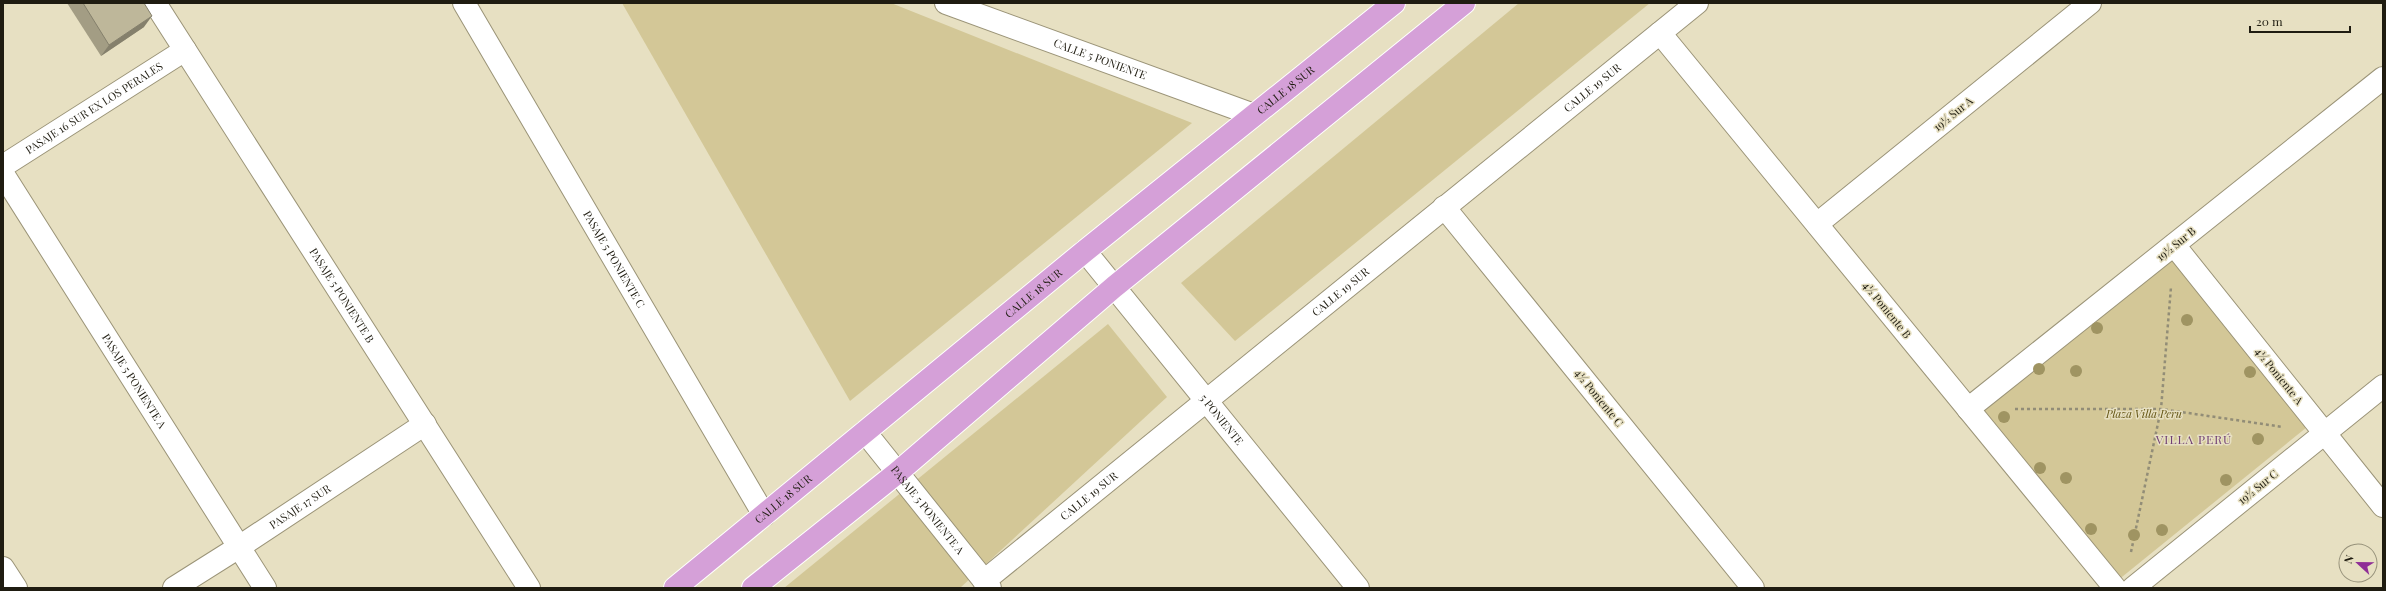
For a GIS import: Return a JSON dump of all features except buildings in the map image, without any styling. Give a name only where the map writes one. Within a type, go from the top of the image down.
[{"type":"main road","name":"CALLE 18 SUR","points":[[675,588],[1085,251],[1394,3]]},
{"type":"main road","points":[[752,588],[897,473],[1114,287],[1464,3]]},
{"type":"street","name":"PASAJE 5 PONIENTE B","points":[[155,3],[529,588]]},
{"type":"street","name":"PASAJE 5 PONIENTE C","points":[[464,3],[764,515]]},
{"type":"street","name":"CALLE 5 PONIENTE","points":[[946,3],[1254,115]]},
{"type":"street","name":"CALLE 19 SUR","points":[[987,584],[1206,400],[1697,3]]},
{"type":"street","name":"19½ Sur A","points":[[1817,224],[2090,3]]},
{"type":"street","name":"4½ Poniente B","points":[[1660,33],[2114,588]]},
{"type":"street","name":"PASAJE 16 SUR EX LOS PERALES","points":[[3,166],[186,50]]},
{"type":"street","name":"19½ Sur B","points":[[1968,409],[2383,78]]},
{"type":"street","name":"PASAJE 5 PONIENTE A","points":[[3,174],[265,588]]},
{"type":"street","name":"4½ Poniente C","points":[[1444,207],[1753,588]]},
{"type":"street","name":"4½ Poniente A","points":[[2174,245],[2383,506]]},
{"type":"street","name":"5 PONIENTE","points":[[1085,251],[1358,588]]},
{"type":"street","name":"19½ Sur C","points":[[2133,588],[2383,386]]},
{"type":"street","name":"PASAJE 17 SUR","points":[[174,588],[239,547],[425,424]]},
{"type":"street","name":"PASAJE 5 PONIENTE A","points":[[865,432],[987,584]]},
{"type":"street","points":[[3,568],[16,588]]},
{"type":"path","points":[[2130,557],[2160,409],[2174,245]]},
{"type":"path","points":[[1968,409],[2160,409],[2325,433]]},
{"type":"green space","points":[[622,3],[891,3],[1192,123],[850,401]]},
{"type":"green space","points":[[1519,3],[1650,3],[1235,341],[1181,283]]},
{"type":"green space","name":"Plaza Villa Peru","points":[[2171,247],[2312,423],[2117,581],[1975,405]]},
{"type":"green space","points":[[1108,324],[1167,397],[960,588],[784,588]]},
{"type":"district","name":"VILLA PERÚ","points":[[2194,440]]}]
